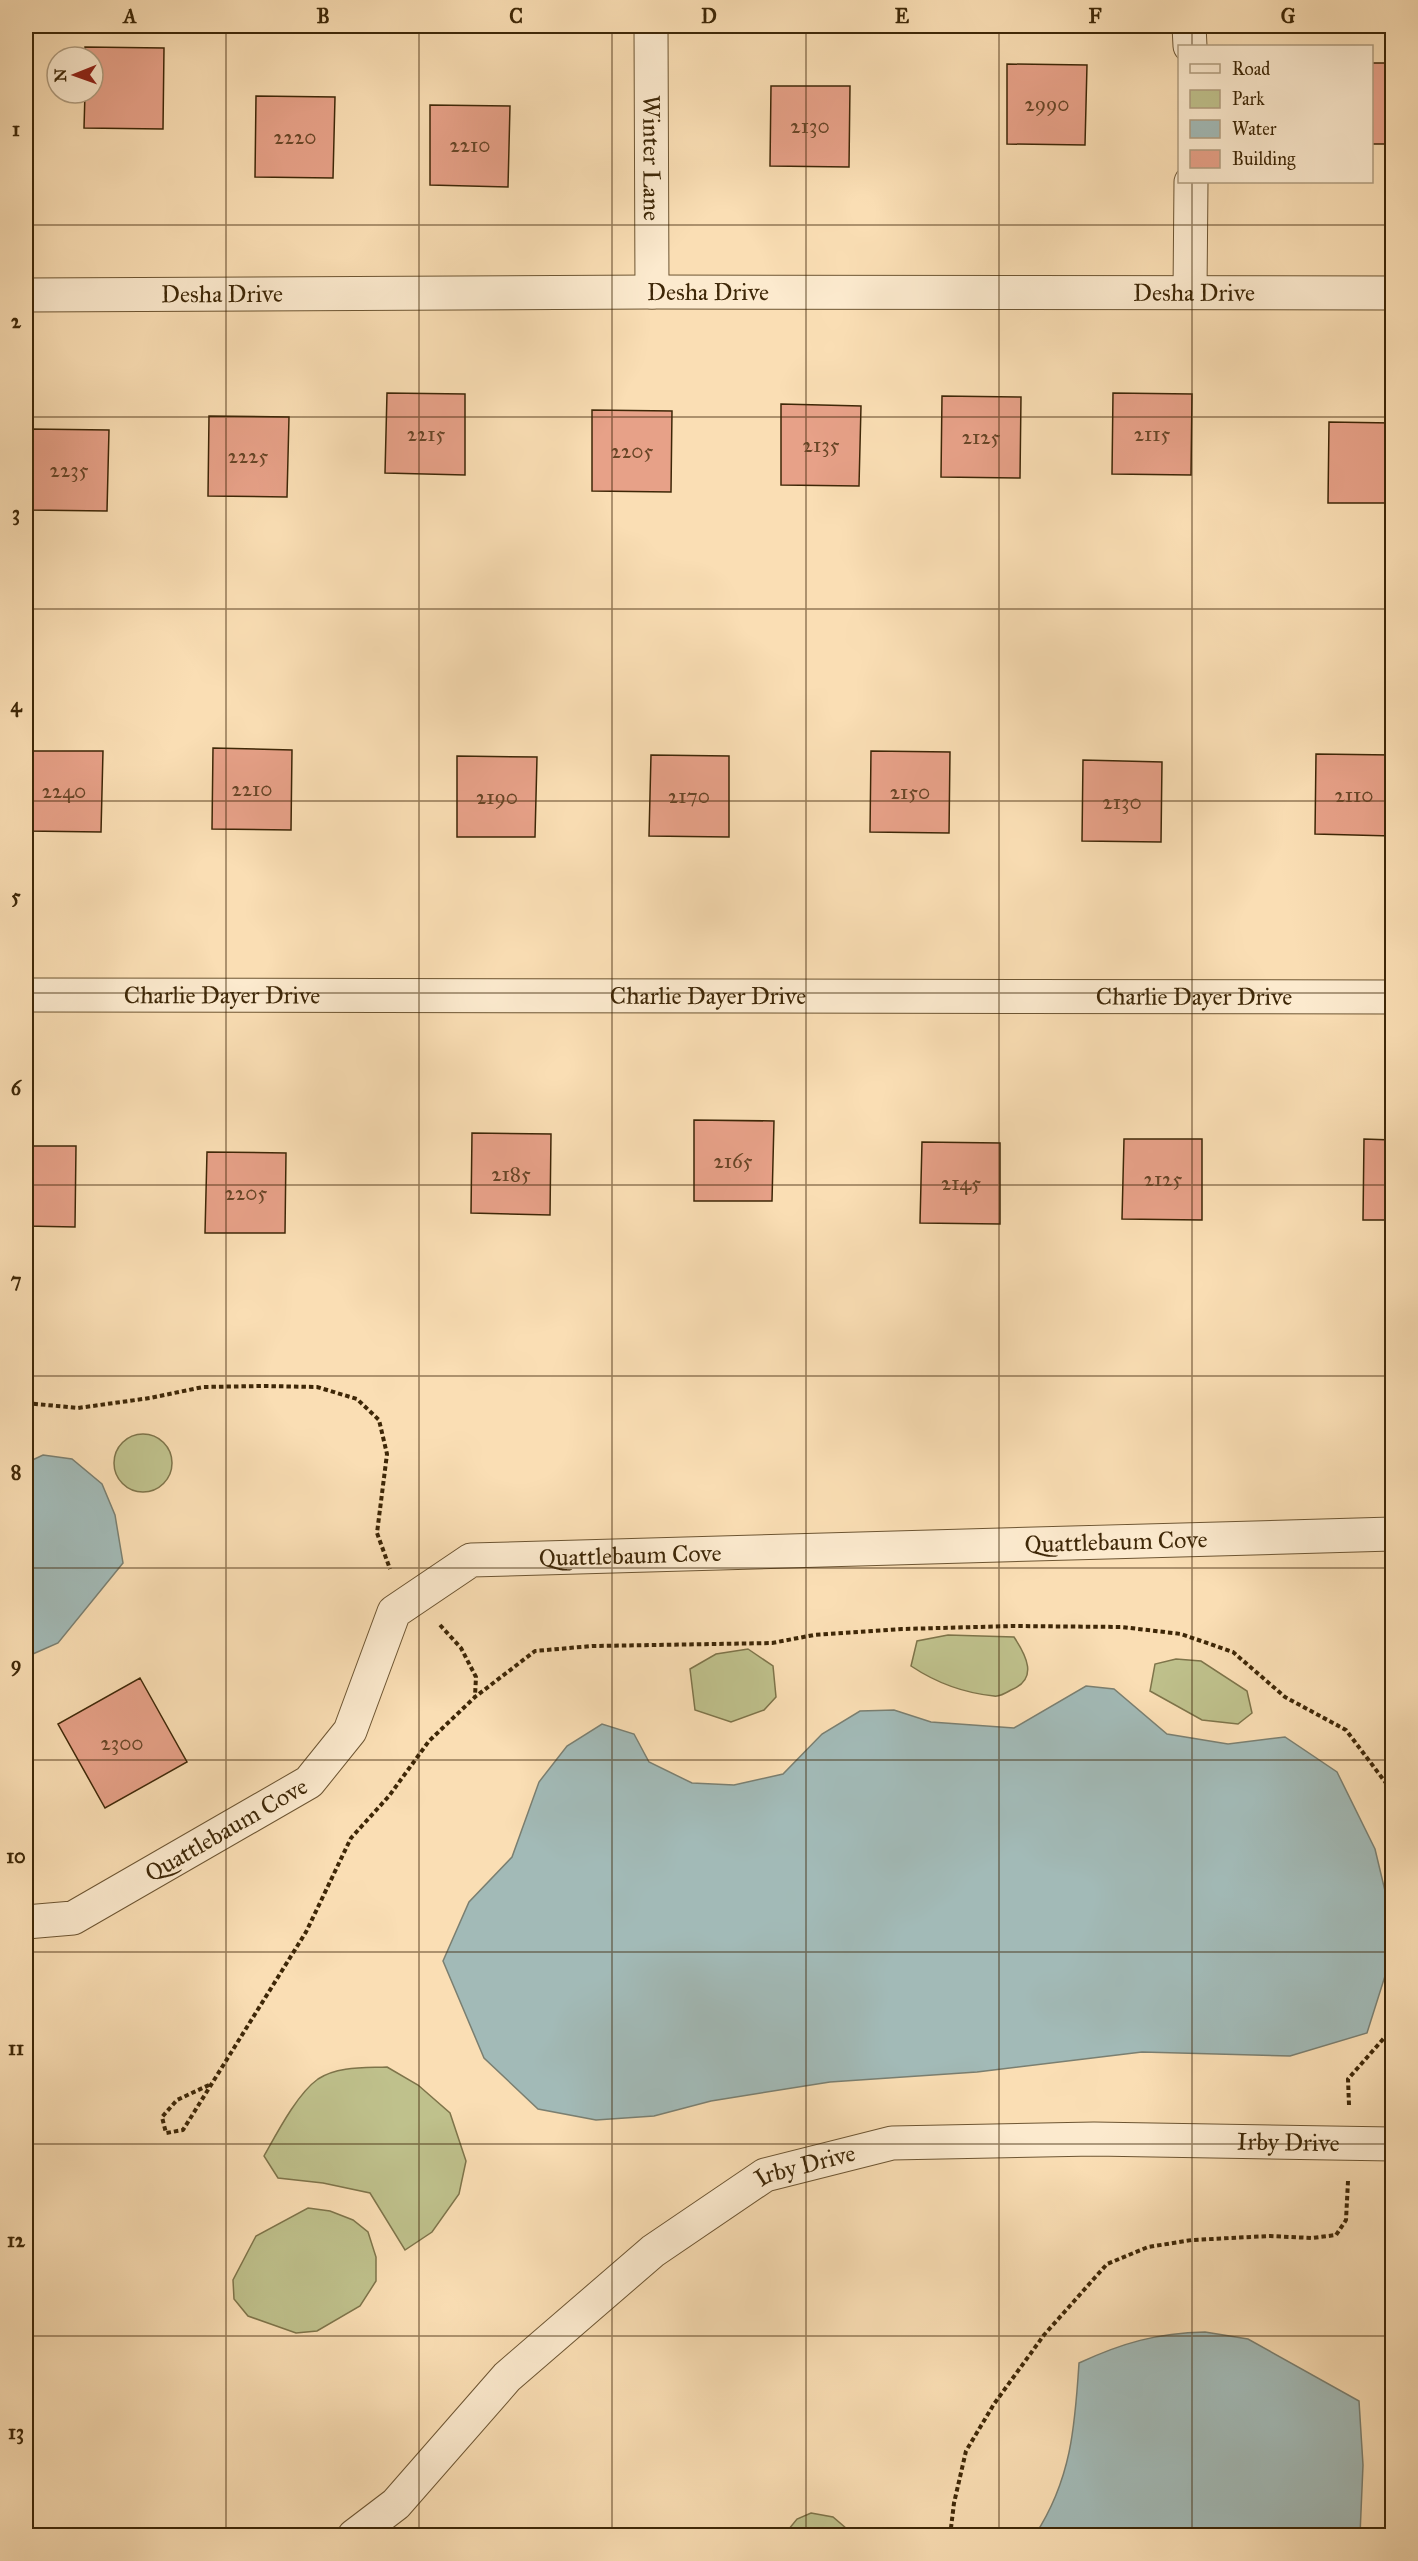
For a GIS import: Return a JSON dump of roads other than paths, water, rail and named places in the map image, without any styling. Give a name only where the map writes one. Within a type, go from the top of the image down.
[{"type":"street","name":"Winter Lane","points":[[651,26],[652,292]]},
{"type":"street","points":[[1189,26],[1190,45]]},
{"type":"street","points":[[1190,292],[1191,183]]},
{"type":"street","name":"Desha Drive","points":[[26,295],[652,292],[1392,293]]},
{"type":"street","name":"Charlie Dayer Drive","points":[[26,995],[1392,997]]},
{"type":"street","name":"Quattlebaum Cove","points":[[26,1922],[73,1918],[309,1782],[350,1731],[394,1612],[471,1560],[1392,1534]]},
{"type":"street","name":"Irby Drive","points":[[354,2535],[396,2504],[507,2377],[653,2252],[765,2175],[892,2143],[1094,2139],[1392,2144]]},
{"type":"water","points":[[43,1455],[72,1459],[102,1484],[115,1515],[123,1563],[58,1643],[26,1657],[26,1463]]},
{"type":"water","points":[[1086,1686],[1114,1689],[1167,1734],[1228,1744],[1285,1737],[1337,1772],[1375,1849],[1392,1920],[1392,1954],[1367,2033],[1290,2056],[1142,2052],[977,2072],[830,2082],[711,2101],[654,2116],[596,2120],[538,2109],[484,2058],[443,1961],[469,1902],[512,1857],[539,1782],[567,1746],[602,1724],[634,1734],[649,1762],[692,1783],[734,1785],[783,1774],[822,1734],[860,1711],[894,1710],[931,1722],[1014,1728]]},
{"type":"water","points":[[1205,2332],[1248,2339],[1359,2401],[1363,2465],[1360,2535],[1035,2535],[1047,2514],[1064,2473],[1076,2409],[1079,2363],[1140,2340],[1171,2334]]}]
